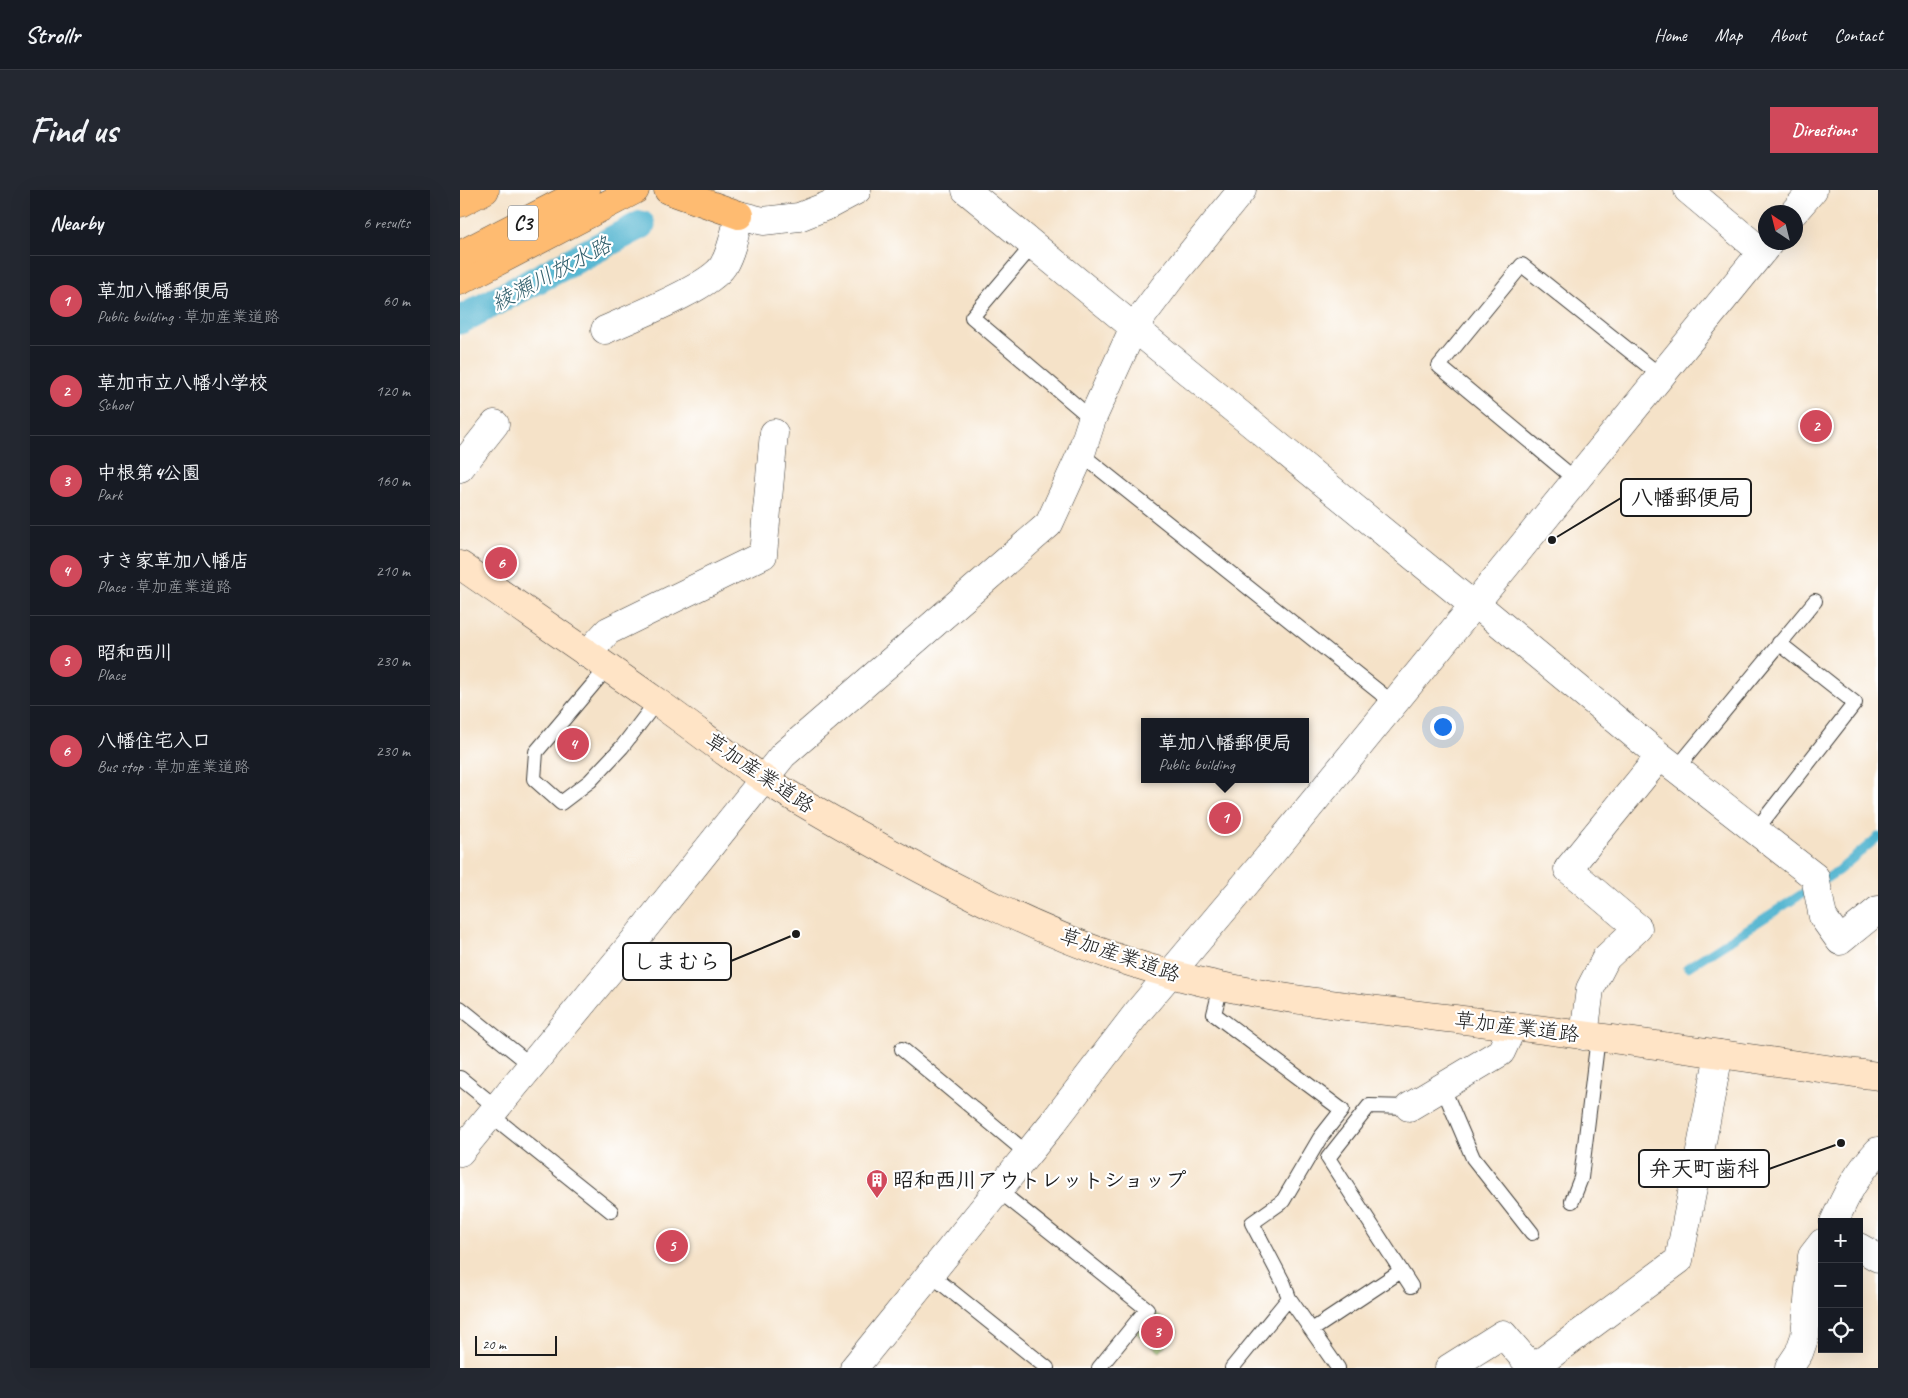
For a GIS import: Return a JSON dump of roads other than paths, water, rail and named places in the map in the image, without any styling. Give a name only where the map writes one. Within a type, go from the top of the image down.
[{"type":"highway","name":"C3","points":[[460,203],[485,190]]},
{"type":"highway","name":"C3","points":[[460,255],[586,190]]},
{"type":"highway","points":[[460,281],[635,190]]},
{"type":"highway","points":[[668,190],[739,215]]},
{"type":"main road","name":"草加産業道路","points":[[460,566],[657,701],[763,778],[836,823],[999,909],[1050,932],[1116,958],[1169,974],[1221,986],[1326,1003],[1514,1026],[1878,1076]]},
{"type":"street","points":[[604,330],[698,287],[715,275],[722,268],[729,254],[739,215],[763,221],[799,216],[829,205],[857,190]]},
{"type":"street","points":[[966,190],[1668,762],[1815,877],[1823,917],[1840,941],[1878,910]]},
{"type":"street","points":[[460,1152],[634,941],[783,755],[1049,524],[1081,454],[1092,419],[1134,327],[1167,282],[1242,190]]},
{"type":"street","points":[[1688,190],[1758,241]]},
{"type":"street","points":[[1800,205],[1813,190]]},
{"type":"street","points":[[854,1368],[1028,1154],[1169,974],[1275,849],[1764,250]]},
{"type":"street","points":[[460,468],[495,424]]},
{"type":"street","points":[[597,661],[608,631],[763,555],[774,433]]},
{"type":"street","points":[[1591,1037],[1590,988],[1606,958],[1638,928],[1568,869],[1668,762]]},
{"type":"street","points":[[1410,1107],[1502,1052],[1514,1026]]},
{"type":"street","points":[[1539,1368],[1544,1360],[1679,1260],[1719,1054]]},
{"type":"street","points":[[1836,1218],[1848,1189],[1878,1152]]},
{"type":"street","points":[[1788,1368],[1799,1353],[1805,1336],[1812,1256],[1818,1248]]},
{"type":"street","points":[[1863,1249],[1878,1258]]},
{"type":"street","points":[[1449,1368],[1503,1334],[1532,1368]]},
{"type":"lane","points":[[1033,245],[972,317],[1092,419]]},
{"type":"lane","points":[[1576,480],[1439,366],[1522,266],[1661,376]]},
{"type":"lane","points":[[1081,454],[1393,703]]},
{"type":"lane","points":[[1668,762],[1815,600]]},
{"type":"lane","points":[[1756,830],[1855,703],[1778,643]]},
{"type":"lane","points":[[597,661],[536,752],[534,779],[561,803],[597,774],[622,747],[657,701]]},
{"type":"lane","points":[[1221,986],[1214,1014],[1342,1110],[1320,1138],[1283,1201],[1252,1222],[1284,1284],[1288,1298],[1338,1368]]},
{"type":"lane","points":[[460,1008],[531,1065]]},
{"type":"lane","points":[[1572,1201],[1581,1178],[1591,1037]]},
{"type":"lane","points":[[902,1049],[1028,1154]]},
{"type":"lane","points":[[460,1078],[494,1111],[611,1210]]},
{"type":"lane","points":[[1442,1088],[1473,1158],[1532,1233]]},
{"type":"lane","points":[[1410,1107],[1369,1106],[1328,1158],[1411,1286]]},
{"type":"lane","points":[[1306,1162],[1331,1164]]},
{"type":"lane","points":[[998,1190],[1147,1310],[1099,1368]]},
{"type":"lane","points":[[1312,1330],[1401,1271]]},
{"type":"lane","points":[[930,1274],[1047,1368]]},
{"type":"lane","points":[[1232,1368],[1288,1298]]},
{"type":"waterway","name":"綾瀬川放水路","points":[[460,320],[641,225]]},
{"type":"waterway","points":[[1688,967],[1838,871],[1878,837]]},
{"type":"place","name":"草加市立八幡小学校","points":[[1816,426]]},
{"type":"place","name":"八幡郵便局","points":[[1552,540]]},
{"type":"place","name":"八幡住宅入口","points":[[501,563]]},
{"type":"place","name":"すき家草加八幡店","points":[[573,744]]},
{"type":"place","name":"草加八幡郵便局","points":[[1225,818]]},
{"type":"place","name":"しまむら","points":[[796,934]]},
{"type":"place","name":"弁天町歯科","points":[[1841,1143]]},
{"type":"place","name":"昭和西川アウトレットショップ","points":[[877,1199]]},
{"type":"place","name":"昭和西川","points":[[672,1246]]},
{"type":"place","name":"中根第4公園","points":[[1157,1332]]}]
